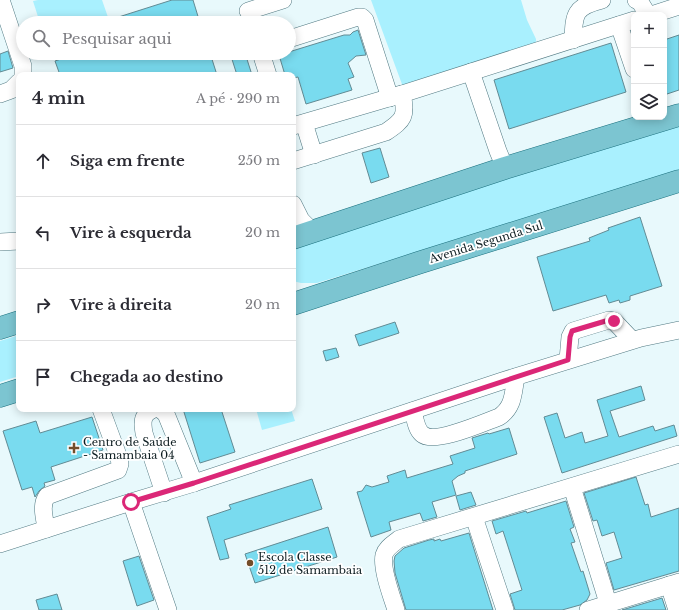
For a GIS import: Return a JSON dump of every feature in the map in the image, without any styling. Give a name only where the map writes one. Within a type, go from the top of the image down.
[{"type":"main road","points":[[667,117],[679,115]]},
{"type":"main road","points":[[303,235],[502,160],[654,120]]},
{"type":"main road","name":"Avenida Segunda Sul","points":[[296,303],[679,181]]},
{"type":"main road","points":[[296,289],[318,297]]},
{"type":"main road","points":[[0,328],[16,323]]},
{"type":"main road","points":[[0,396],[16,391]]},
{"type":"street","points":[[1,0],[16,45]]},
{"type":"street","points":[[248,11],[283,0]]},
{"type":"street","points":[[573,40],[574,19],[578,12],[584,7],[602,0]]},
{"type":"street","points":[[636,0],[640,2],[648,12]]},
{"type":"street","points":[[660,12],[679,6]]},
{"type":"street","points":[[296,37],[362,17],[365,20],[396,96],[404,105],[404,116],[386,132],[362,141],[296,160]]},
{"type":"street","points":[[314,155],[299,124],[396,96],[626,23],[631,52]]},
{"type":"street","points":[[21,60],[23,72]]},
{"type":"street","points":[[263,60],[267,72]]},
{"type":"street","points":[[471,72],[502,160]]},
{"type":"street","points":[[0,94],[11,90],[16,85]]},
{"type":"street","points":[[296,211],[300,220],[303,235]]},
{"type":"street","points":[[0,242],[16,241]]},
{"type":"street","points":[[568,360],[572,331],[587,326],[609,320],[614,321],[632,340]]},
{"type":"street","points":[[0,544],[194,483],[568,360],[632,340],[679,330]]},
{"type":"street","points":[[413,411],[419,431],[427,437],[438,438],[456,433],[500,417],[506,413],[510,406],[516,377]]},
{"type":"street","points":[[46,529],[43,507],[44,501],[48,496],[118,470],[120,464],[119,458],[102,412]]},
{"type":"street","points":[[150,412],[145,416],[142,422],[164,492]]},
{"type":"street","points":[[164,412],[166,414],[194,483]]},
{"type":"street","points":[[396,610],[388,584],[384,564],[384,554],[389,547],[399,540],[679,454]]},
{"type":"street","points":[[572,487],[608,603]]},
{"type":"street","points":[[131,502],[168,610]]},
{"type":"street","points":[[474,517],[505,610]]},
{"type":"street","points":[[589,610],[674,584],[677,610]]},
{"type":"shaded area","points":[[102,0],[108,16],[38,16],[33,1]]},
{"type":"shaded area","points":[[371,0],[521,0],[527,20],[536,39],[536,44],[403,87]]},
{"type":"shaded area","points":[[679,118],[679,171],[317,283],[296,282],[296,245]]},
{"type":"shaded area","points":[[16,336],[16,377],[0,382],[0,341]]},
{"type":"shaded area","points":[[257,412],[292,412],[295,421],[262,430]]},
{"type":"building","points":[[172,0],[193,0],[198,16],[122,16]]},
{"type":"building","points":[[358,30],[366,55],[356,56],[348,63],[354,77],[348,79],[352,90],[306,104],[298,77],[296,77],[296,72],[284,72],[280,60],[296,60],[296,50],[344,35],[350,35]]},
{"type":"building","points":[[679,35],[679,90],[667,94],[667,48],[667,39]]},
{"type":"building","points":[[611,43],[626,92],[509,129],[494,80]]},
{"type":"building","points":[[8,51],[13,68],[0,72],[0,54]]},
{"type":"building","points":[[212,60],[216,72],[59,72],[55,61]]},
{"type":"building","points":[[232,60],[247,60],[251,72],[236,72]]},
{"type":"building","points":[[380,148],[389,177],[371,183],[362,153]]},
{"type":"building","points":[[640,217],[662,286],[630,296],[630,300],[620,303],[619,300],[609,303],[606,295],[553,311],[537,257],[590,241],[589,238],[609,230],[608,228]]},
{"type":"building","points":[[395,322],[399,333],[359,346],[355,335]]},
{"type":"building","points":[[336,348],[339,357],[326,361],[323,351]]},
{"type":"building","points":[[641,386],[645,400],[610,411],[619,437],[653,426],[655,431],[674,425],[677,436],[562,473],[544,417],[557,413],[565,438],[582,432],[585,443],[608,436],[597,400]]},
{"type":"building","points":[[184,412],[222,412],[235,452],[200,463]]},
{"type":"building","points":[[92,417],[103,450],[51,467],[55,480],[44,483],[45,486],[35,497],[32,487],[22,490],[3,431],[36,421],[40,433]]},
{"type":"building","points":[[509,428],[517,454],[465,471],[465,473],[458,476],[452,481],[456,495],[432,502],[437,517],[423,521],[420,513],[389,522],[391,530],[371,537],[357,492],[362,491],[366,485],[372,487],[389,482],[387,476],[405,470],[407,478],[453,464],[450,456],[475,448],[472,438]]},
{"type":"building","points":[[636,477],[645,505],[648,504],[651,517],[679,508],[679,571],[614,590],[606,563],[622,558],[614,532],[602,536],[597,520],[593,521],[584,493]]},
{"type":"building","points":[[312,479],[322,509],[224,540],[229,558],[220,560],[207,517],[231,509],[229,505]]},
{"type":"building","points":[[471,492],[476,505],[460,510],[456,496]]},
{"type":"building","points":[[566,501],[574,527],[570,529],[575,542],[571,543],[581,572],[583,571],[590,594],[587,600],[580,605],[562,610],[515,610],[510,594],[522,590],[503,531],[496,534],[492,521],[526,511],[527,513]]},
{"type":"building","points":[[328,527],[337,557],[255,583],[245,554]]},
{"type":"building","points":[[469,533],[493,610],[406,610],[395,573],[395,556],[404,548],[429,540],[434,539],[434,541],[440,539],[441,541]]},
{"type":"building","points":[[139,556],[154,600],[137,606],[123,561]]},
{"type":"building","points":[[57,594],[62,610],[39,610],[36,600]]},
{"type":"building","points":[[662,598],[666,610],[622,610]]},
{"type":"place","name":"Centro de Saúde - Samambaia 04","points":[[74,448]]},
{"type":"place","name":"Escola Classe 512 de Samambaia","points":[[250,563]]},
{"type":"route","points":[[131,502],[194,483],[568,360],[572,331],[609,320],[614,321]]}]
